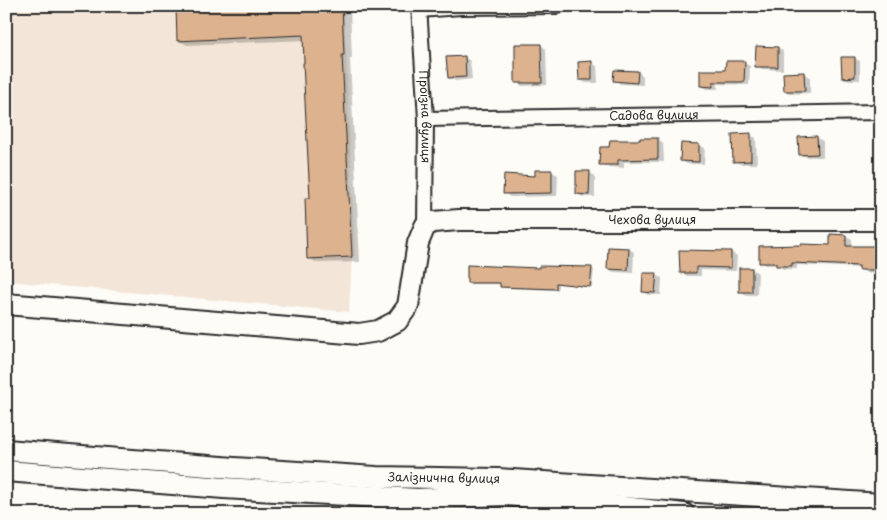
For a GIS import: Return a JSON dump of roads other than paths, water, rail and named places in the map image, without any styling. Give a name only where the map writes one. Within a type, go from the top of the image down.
[{"type":"main road","name":"Чехова вулиця","points":[[425,226],[433,222],[459,220],[712,222],[881,220]]},
{"type":"main road","points":[[6,304],[359,334],[378,331],[398,321],[408,306],[418,243],[425,226]]},
{"type":"main road","name":"Залізнична вулиця","points":[[6,450],[366,477],[498,478],[881,504]]},
{"type":"main road","name":"Залізнична вулиця","points":[[6,470],[224,488],[417,499],[506,495],[684,514]]},
{"type":"main road","points":[[522,497],[543,514]]},
{"type":"street","name":"Проїзна вулиця","points":[[425,226],[426,119],[419,8],[558,6]]},
{"type":"street","name":"Садова вулиця","points":[[426,119],[881,112]]}]
